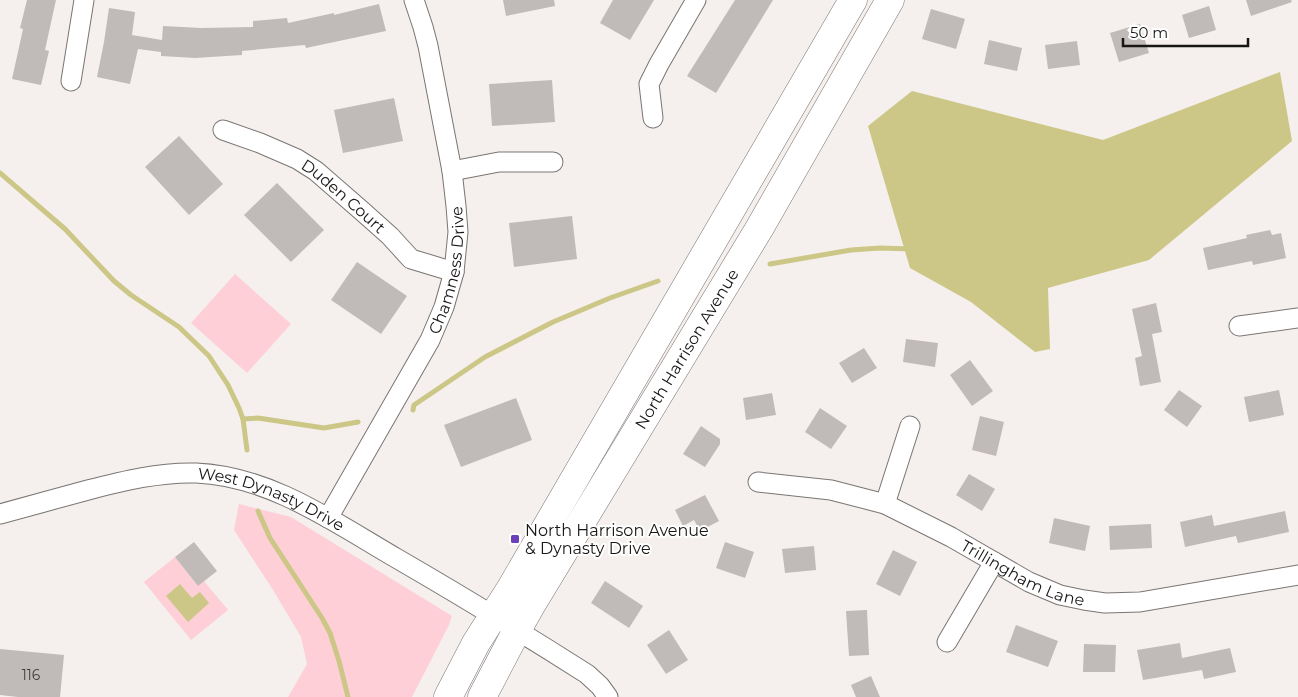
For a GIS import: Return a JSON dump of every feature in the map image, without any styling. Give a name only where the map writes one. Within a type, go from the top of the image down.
[{"type":"main road","name":"North Harrison Avenue","points":[[448,697],[476,643],[507,595],[853,0]]},
{"type":"main road","name":"North Harrison Avenue","points":[[482,697],[517,630],[759,229],[890,0]]},
{"type":"street","points":[[71,80],[84,0]]},
{"type":"street","name":"Chamness Drive","points":[[328,518],[430,340],[444,306],[454,272],[458,232],[452,171],[428,46],[414,0]]},
{"type":"street","points":[[653,118],[649,84],[696,0]]},
{"type":"street","name":"Duden Court","points":[[223,130],[297,159],[316,171],[362,211],[390,236],[411,259],[454,272]]},
{"type":"street","points":[[452,171],[499,162],[553,162]]},
{"type":"street","points":[[1238,326],[1298,318]]},
{"type":"street","points":[[885,504],[910,426]]},
{"type":"street","name":"West Dynasty Drive","points":[[0,514],[112,484],[173,473],[215,475],[257,485],[328,518],[493,615],[587,674],[600,686],[608,697]]},
{"type":"street","name":"Trillingham Lane","points":[[758,482],[831,490],[885,504],[951,537],[1029,582],[1060,595],[1084,600],[1105,603],[1140,602],[1298,575]]},
{"type":"street","points":[[947,642],[994,562]]},
{"type":"shaded area","points":[[1280,72],[1292,141],[1149,260],[1048,288],[1050,349],[1035,352],[971,302],[910,268],[868,126],[912,91],[1103,140]]},
{"type":"shaded area","points":[[235,274],[291,324],[247,373],[191,323]]},
{"type":"shaded area","points":[[239,504],[291,517],[452,616],[412,697],[288,697],[307,664],[301,637],[234,530]]},
{"type":"shaded area","points":[[175,557],[198,586],[204,581],[228,610],[191,640],[144,582]]},
{"type":"shaded area","points":[[180,584],[192,598],[200,592],[209,603],[188,622],[166,596]]},
{"type":"building","points":[[27,0],[56,0],[45,50],[49,51],[41,85],[12,79],[23,29],[20,28]]},
{"type":"building","points":[[503,0],[554,0],[555,6],[506,16]]},
{"type":"building","points":[[613,0],[654,0],[630,40],[600,23]]},
{"type":"building","points":[[735,0],[773,0],[716,93],[687,76]]},
{"type":"building","points":[[1246,0],[1291,0],[1292,2],[1251,16]]},
{"type":"building","points":[[379,4],[386,31],[306,48],[305,45],[242,51],[242,55],[195,58],[161,56],[161,52],[138,49],[130,84],[97,77],[109,8],[135,12],[132,35],[162,40],[163,26],[201,28],[253,27],[253,21],[287,18],[288,23],[334,13],[334,15]]},
{"type":"building","points":[[1209,6],[1216,30],[1189,38],[1182,15]]},
{"type":"building","points":[[931,9],[965,19],[956,49],[922,39]]},
{"type":"building","points":[[1140,24],[1149,53],[1119,62],[1110,33]]},
{"type":"building","points":[[989,40],[1022,48],[1017,71],[984,64]]},
{"type":"building","points":[[1077,41],[1080,65],[1048,69],[1045,45]]},
{"type":"building","points":[[552,80],[555,122],[492,126],[489,84]]},
{"type":"building","points":[[394,98],[403,141],[343,153],[334,110]]},
{"type":"building","points":[[179,136],[223,184],[189,215],[145,167]]},
{"type":"building","points":[[277,183],[324,230],[291,262],[244,215]]},
{"type":"building","points":[[572,216],[577,259],[514,267],[509,223]]},
{"type":"building","points":[[1270,230],[1272,235],[1281,233],[1286,258],[1253,265],[1252,261],[1208,270],[1203,248],[1247,238],[1246,235]]},
{"type":"building","points":[[357,262],[407,296],[381,334],[331,300]]},
{"type":"building","points":[[1156,303],[1162,332],[1152,334],[1161,382],[1140,386],[1135,358],[1142,356],[1132,309]]},
{"type":"building","points":[[906,339],[938,343],[935,367],[903,362]]},
{"type":"building","points":[[864,348],[877,368],[852,383],[839,363]]},
{"type":"building","points":[[970,360],[993,391],[972,406],[950,375]]},
{"type":"building","points":[[1179,390],[1202,406],[1187,427],[1164,410]]},
{"type":"building","points":[[1279,390],[1284,415],[1249,422],[1244,397]]},
{"type":"building","points":[[772,393],[776,415],[746,420],[743,398]]},
{"type":"building","points":[[516,398],[532,440],[461,467],[444,425]]},
{"type":"building","points":[[820,408],[847,426],[831,449],[805,432]]},
{"type":"building","points":[[980,416],[1004,422],[996,456],[972,450]]},
{"type":"building","points":[[701,426],[720,439],[720,444],[705,467],[683,454]]},
{"type":"building","points":[[969,474],[995,489],[982,511],[956,495]]},
{"type":"building","points":[[705,495],[719,521],[700,531],[694,520],[683,526],[675,510]]},
{"type":"building","points":[[1285,511],[1289,532],[1238,543],[1236,536],[1185,547],[1180,522],[1212,515],[1214,526]]},
{"type":"building","points":[[1054,518],[1090,526],[1085,551],[1049,543]]},
{"type":"building","points":[[1151,524],[1152,548],[1110,550],[1109,526]]},
{"type":"building","points":[[194,542],[217,571],[198,586],[175,557]]},
{"type":"building","points":[[725,542],[754,552],[745,578],[716,568]]},
{"type":"building","points":[[814,546],[816,570],[785,573],[782,549]]},
{"type":"building","points":[[893,550],[917,562],[900,596],[876,584]]},
{"type":"building","points":[[605,581],[643,606],[629,628],[591,603]]},
{"type":"building","points":[[867,610],[869,655],[849,656],[846,611]]},
{"type":"building","points":[[1016,625],[1058,641],[1048,667],[1006,652]]},
{"type":"building","points":[[669,630],[688,660],[666,674],[647,645]]},
{"type":"building","points":[[1180,643],[1182,658],[1230,648],[1236,672],[1204,679],[1202,670],[1143,680],[1137,650]]},
{"type":"building","points":[[1084,644],[1116,645],[1115,672],[1083,672]]},
{"type":"building","points":[[0,649],[64,655],[60,697],[0,695]]},
{"type":"building","points":[[871,676],[880,697],[856,697],[851,685]]},
{"type":"waterway","points":[[0,173],[65,229],[114,281],[131,295],[179,327],[209,356],[228,385],[239,408],[243,419],[247,450]]},
{"type":"waterway","points":[[770,264],[851,250],[880,248],[911,249]]},
{"type":"waterway","points":[[413,410],[414,405],[485,357],[553,322],[610,298],[658,281]]},
{"type":"waterway","points":[[243,419],[258,418],[324,428],[358,422]]},
{"type":"waterway","points":[[258,511],[270,538],[330,633],[348,697]]},
{"type":"place","name":"North Harrison Avenue & Dynasty Drive","points":[[515,539]]}]
